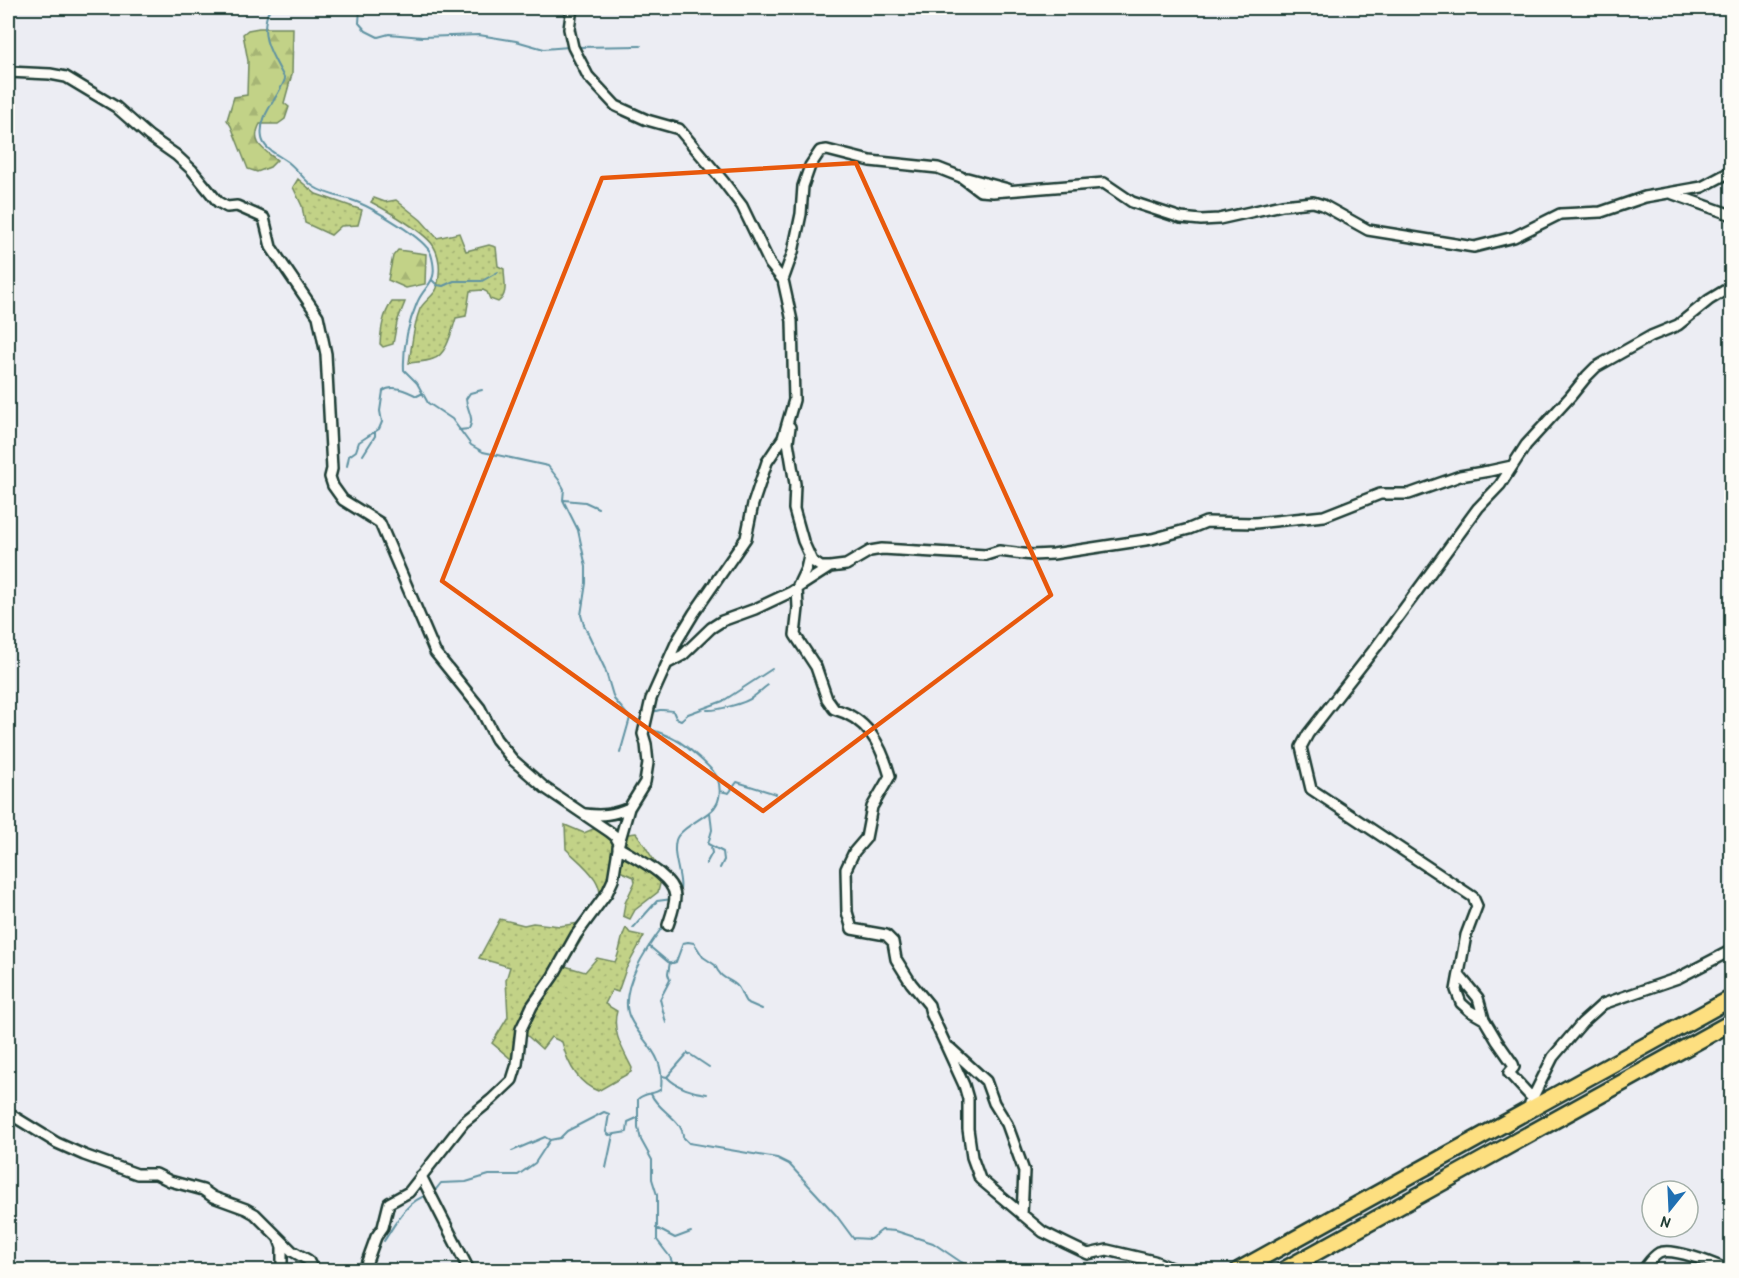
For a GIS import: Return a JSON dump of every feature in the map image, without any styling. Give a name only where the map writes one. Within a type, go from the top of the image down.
[{"type":"highway","points":[[1239,1270],[1529,1105],[1731,998]]},
{"type":"highway","points":[[1289,1267],[1731,1022]]},
{"type":"street","points":[[572,8],[569,29],[573,47],[588,76],[616,106],[647,120],[679,129],[742,206],[770,264],[783,280],[792,321],[794,400],[789,442],[795,484],[794,509],[809,556],[815,564],[830,567],[846,565],[870,551],[882,549],[986,555],[999,551],[1032,555],[1053,554],[1152,539],[1189,530],[1206,522],[1255,523],[1324,516],[1380,494],[1409,494],[1460,476],[1512,466]]},
{"type":"street","points":[[8,72],[66,77],[116,107],[149,136],[176,155],[192,170],[218,202],[227,207],[237,206],[264,218],[271,248],[314,308],[320,326],[326,354],[332,469],[330,477],[333,486],[343,500],[380,523],[435,652],[480,708],[496,739],[521,767],[549,791],[610,832],[615,836],[618,845],[669,882],[675,893],[675,903],[668,925]]},
{"type":"street","points":[[783,280],[793,252],[801,214],[802,186],[810,166],[820,151],[827,150],[870,161],[938,168],[961,177],[980,191],[993,192],[1104,183],[1132,202],[1181,218],[1219,219],[1282,205],[1313,202],[1323,205],[1368,230],[1474,247],[1514,237],[1560,214],[1601,212],[1645,197],[1702,187],[1731,171]]},
{"type":"street","points":[[1671,193],[1731,215]]},
{"type":"street","points":[[1484,1019],[1461,1003],[1456,990],[1466,935],[1478,906],[1473,897],[1311,789],[1301,747],[1308,734],[1376,647],[1478,508],[1500,485],[1533,437],[1596,367],[1651,336],[1678,325],[1731,286]]},
{"type":"street","points":[[364,1270],[376,1237],[383,1227],[389,1203],[409,1192],[464,1122],[492,1100],[512,1080],[517,1064],[521,1029],[532,1006],[576,935],[607,893],[613,880],[618,845],[629,808],[645,782],[648,763],[643,734],[651,699],[677,641],[746,538],[753,504],[767,462],[783,438],[794,400]]},
{"type":"street","points":[[809,556],[797,588],[798,608],[794,628],[798,640],[816,667],[827,699],[834,709],[850,713],[872,734],[884,754],[890,776],[872,807],[866,838],[854,852],[846,869],[847,912],[852,928],[886,935],[892,942],[896,959],[911,983],[929,1005],[968,1099],[968,1129],[975,1168],[980,1179],[1043,1232],[1088,1254],[1107,1250],[1154,1261],[1175,1270]]},
{"type":"street","points":[[668,663],[683,655],[711,628],[722,621],[755,609],[797,588],[830,567]]},
{"type":"street","points":[[581,813],[614,815],[629,808]]},
{"type":"street","points":[[1529,1105],[1553,1057],[1582,1023],[1603,1004],[1678,978],[1731,950]]},
{"type":"street","points":[[1459,975],[1478,998],[1484,1019],[1513,1064],[1514,1067],[1509,1073],[1529,1105]]},
{"type":"street","points":[[946,1044],[986,1080],[994,1103],[1007,1124],[1024,1171],[1022,1215]]},
{"type":"street","points":[[8,1113],[57,1143],[84,1155],[138,1174],[156,1174],[170,1181],[203,1190],[213,1197],[246,1209],[255,1214],[292,1251],[308,1260],[313,1270]]},
{"type":"street","points":[[421,1176],[470,1270]]},
{"type":"street","points":[[278,1237],[282,1246],[282,1270]]},
{"type":"street","points":[[1643,1270],[1653,1257],[1661,1252],[1688,1256],[1728,1270]]},
{"type":"street","points":[[1289,1267],[1314,1270]]},
{"type":"highlighted area","points":[[856,163],[1051,595],[763,811],[442,581],[602,178]]},
{"type":"green space","points":[[293,28],[292,74],[284,103],[289,107],[285,119],[278,124],[260,124],[256,136],[260,145],[277,160],[270,167],[257,172],[248,169],[227,120],[234,97],[247,95],[248,61],[243,34],[248,30]]},
{"type":"green space","points":[[298,179],[316,194],[362,210],[358,225],[341,226],[331,235],[305,223],[302,206],[293,187]]},
{"type":"green space","points":[[374,198],[385,202],[396,200],[421,220],[437,238],[459,233],[466,251],[489,245],[496,247],[498,266],[504,269],[505,287],[501,299],[498,302],[490,299],[487,292],[483,290],[470,291],[466,316],[456,318],[442,353],[430,360],[409,363],[414,329],[420,309],[437,288],[438,257],[430,241],[396,216],[371,202]]},
{"type":"green space","points":[[398,250],[426,254],[425,284],[406,288],[388,280],[393,256]]},
{"type":"green space","points":[[392,302],[405,302],[397,322],[393,344],[383,347],[380,344],[382,327],[386,312]]},
{"type":"green space","points":[[565,825],[584,833],[593,829],[621,835],[636,833],[663,872],[658,892],[635,910],[630,919],[623,916],[625,903],[635,882],[634,877],[615,869],[606,900],[565,966],[585,972],[597,958],[615,962],[626,928],[630,933],[644,936],[626,969],[618,992],[612,990],[605,1004],[617,1011],[617,1033],[632,1068],[631,1072],[598,1091],[584,1083],[570,1064],[562,1042],[551,1037],[542,1049],[521,1030],[517,1064],[492,1043],[508,1017],[506,980],[510,967],[479,958],[500,919],[524,925],[533,923],[560,926],[586,922],[596,909],[600,890],[592,874],[566,849]]},
{"type":"waterway","points":[[270,8],[266,18],[266,36],[271,53],[285,79],[263,122],[263,142],[314,187],[375,211],[409,232],[427,247],[431,254],[434,272],[420,296],[411,319],[405,345],[404,370],[417,383],[428,403],[452,419],[471,445],[483,452],[548,466],[559,480],[564,489],[563,500],[578,530],[586,567],[581,615],[584,625],[605,669],[614,699],[630,718],[641,725]]},
{"type":"waterway","points":[[360,8],[359,23],[366,31],[378,37],[389,34],[422,37],[479,35],[516,41],[544,49],[569,47]]},
{"type":"waterway","points":[[403,8],[421,15]]},
{"type":"waterway","points":[[577,47],[641,46]]},
{"type":"waterway","points":[[432,280],[437,285],[443,286],[454,281],[482,281],[498,272]]},
{"type":"waterway","points":[[347,466],[349,456],[356,451],[359,442],[379,429],[382,422],[380,411],[383,391],[396,388],[417,396],[423,393]]},
{"type":"waterway","points":[[459,430],[469,429],[471,425],[466,399],[470,393],[482,390]]},
{"type":"waterway","points":[[363,455],[375,436],[375,432]]},
{"type":"waterway","points":[[564,500],[585,502],[598,508]]},
{"type":"waterway","points":[[651,714],[658,710],[673,711],[676,718],[681,720],[688,714],[723,701],[772,669]]},
{"type":"waterway","points":[[707,710],[744,702],[768,685]]},
{"type":"waterway","points":[[620,753],[630,718]]},
{"type":"waterway","points":[[646,728],[669,736],[686,746],[714,773],[719,785],[720,793],[714,808],[682,832],[676,840],[675,855],[680,877],[678,899]]},
{"type":"waterway","points":[[720,791],[729,793],[737,782],[776,794]]},
{"type":"waterway","points":[[710,812],[712,830],[708,844],[723,852],[724,860],[720,868]]},
{"type":"waterway","points":[[706,864],[712,853],[711,848]]},
{"type":"waterway","points":[[633,928],[657,901],[672,899]]},
{"type":"waterway","points":[[664,925],[636,969],[631,982],[627,1007],[635,1027],[652,1050],[660,1066],[661,1089],[638,1099],[638,1127],[641,1140],[652,1160],[652,1179],[657,1195],[657,1240],[670,1257],[675,1270]]},
{"type":"waterway","points":[[649,946],[668,962],[673,963],[676,962],[683,943],[694,943],[703,957],[715,965],[723,977],[738,987],[746,1002],[762,1009]]},
{"type":"waterway","points":[[666,1023],[660,999],[670,980],[668,974],[670,962]]},
{"type":"waterway","points":[[662,1076],[667,1077],[688,1053],[709,1067]]},
{"type":"waterway","points":[[667,1077],[686,1089],[707,1094]]},
{"type":"waterway","points":[[651,1094],[679,1125],[683,1137],[689,1143],[777,1158],[789,1164],[836,1215],[853,1238],[870,1239],[882,1230],[896,1231],[933,1243],[977,1270]]},
{"type":"waterway","points":[[433,1193],[441,1183],[466,1182],[489,1175],[518,1175],[535,1163],[550,1140],[560,1138],[567,1131],[604,1112],[609,1114],[606,1132],[609,1135],[627,1132],[628,1122],[637,1118]]},
{"type":"waterway","points":[[606,1168],[613,1135]]},
{"type":"waterway","points":[[512,1151],[545,1137],[550,1140]]},
{"type":"waterway","points":[[384,1241],[408,1207],[428,1195]]},
{"type":"waterway","points":[[656,1228],[675,1238],[691,1232]]}]
